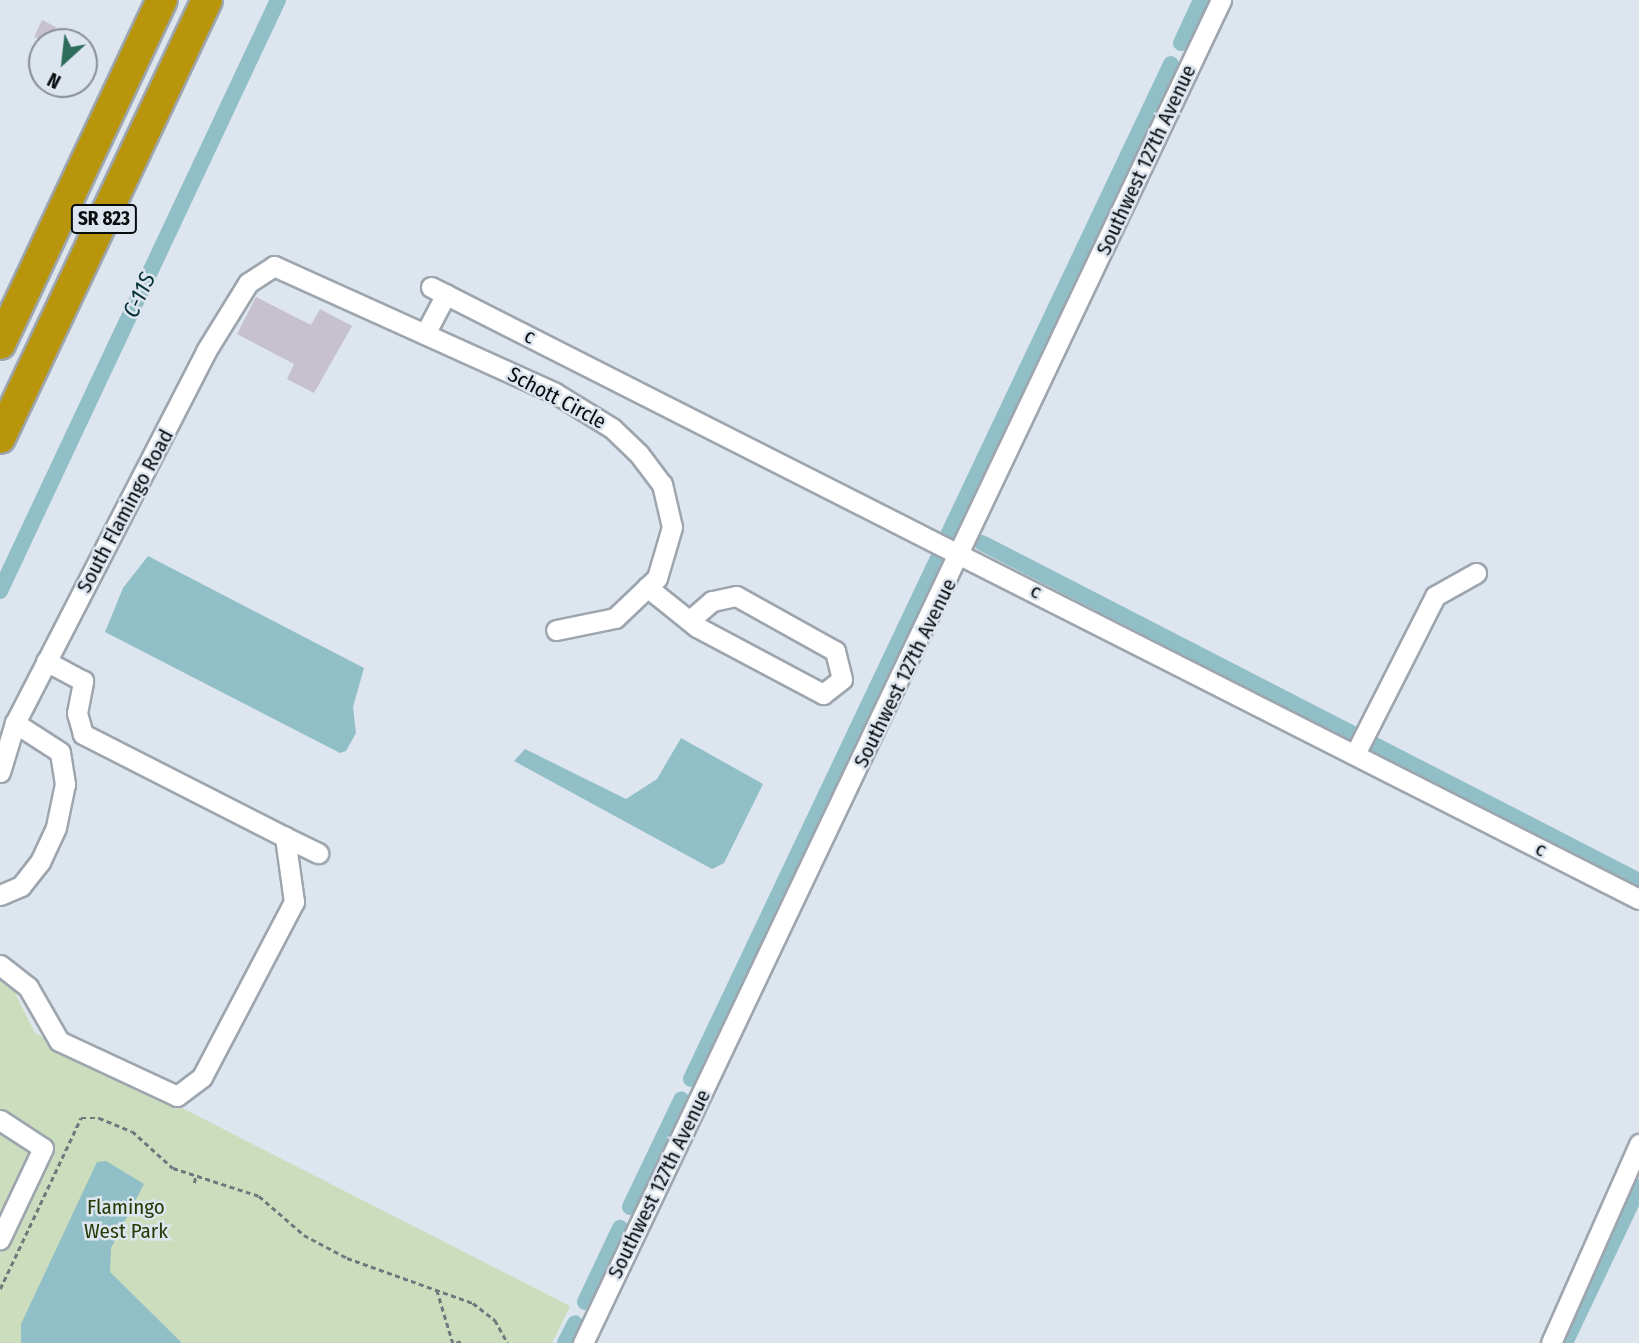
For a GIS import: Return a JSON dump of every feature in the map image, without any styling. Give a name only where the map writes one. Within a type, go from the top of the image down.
[{"type":"highway","name":"SR 823","points":[[0,344],[162,0]]},
{"type":"highway","name":"SR 823","points":[[0,438],[207,0]]},
{"type":"street","name":"Southwest 127th Avenue","points":[[583,1343],[962,553],[1221,0]]},
{"type":"street","name":"Schott Circle","points":[[274,266],[555,393],[612,428],[639,454],[662,484],[673,527],[657,578],[615,618],[556,630]]},
{"type":"street","name":"South Flamingo Road","points":[[0,772],[15,723],[206,351],[248,283],[274,266]]},
{"type":"street","name":"c","points":[[425,334],[439,291],[1356,752],[1639,899]]},
{"type":"street","points":[[1356,752],[1436,596],[1476,573]]},
{"type":"street","points":[[647,587],[689,621],[823,694],[842,679],[835,650],[736,596],[712,601],[689,621]]},
{"type":"street","points":[[47,662],[83,681],[77,713],[83,734],[318,853]]},
{"type":"street","points":[[0,895],[21,886],[44,855],[65,784],[60,752],[15,723]]},
{"type":"street","points":[[0,965],[28,987],[60,1041],[177,1096],[202,1077],[294,902],[285,837]]},
{"type":"street","points":[[0,1239],[43,1148],[2,1126]]},
{"type":"street","points":[[1551,1343],[1639,1146]]},
{"type":"path","points":[[0,1289],[82,1118],[118,1123],[167,1165],[259,1196],[304,1235],[347,1258],[437,1289],[484,1310],[508,1343]]},
{"type":"path","points":[[194,1183],[196,1175]]},
{"type":"path","points":[[437,1289],[455,1343],[461,1341]]},
{"type":"green space","name":"Flamingo West Park","points":[[0,981],[12,987],[35,1033],[570,1306],[552,1343],[0,1343]]},
{"type":"water","points":[[148,556],[364,668],[353,707],[356,733],[346,751],[340,753],[105,632],[123,588]]},
{"type":"water","points":[[681,738],[763,784],[724,863],[712,869],[514,761],[525,749],[626,799],[657,779]]},
{"type":"water","points":[[106,1161],[144,1184],[111,1248],[110,1272],[182,1343],[21,1343],[21,1324],[97,1162]]},
{"type":"building","points":[[42,20],[56,27],[55,28],[38,28]]},
{"type":"building","points":[[256,297],[311,325],[320,309],[352,326],[314,393],[287,379],[294,364],[237,334]]},
{"type":"waterway","name":"C-11S","points":[[0,591],[278,0]]},
{"type":"waterway","points":[[1181,43],[1201,0]]},
{"type":"waterway","points":[[948,535],[1171,64]]},
{"type":"waterway","points":[[982,543],[1639,881]]},
{"type":"waterway","points":[[691,1079],[939,556]]},
{"type":"waterway","points":[[630,1207],[681,1100]]},
{"type":"waterway","points":[[1565,1343],[1639,1187]]},
{"type":"waterway","points":[[585,1302],[620,1228]]},
{"type":"waterway","points":[[565,1343],[575,1323]]}]
